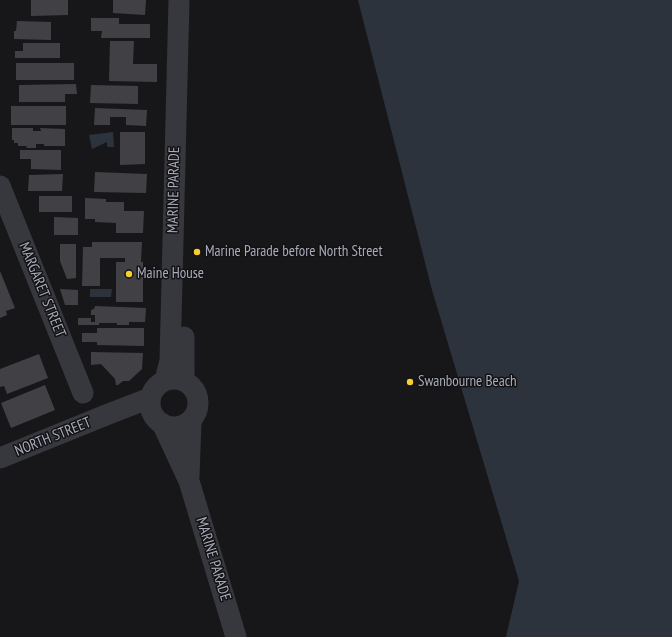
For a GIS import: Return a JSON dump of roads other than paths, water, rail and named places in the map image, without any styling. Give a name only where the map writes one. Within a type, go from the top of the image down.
[{"type":"street","name":"MARINE PARADE","points":[[175,380],[167,372],[170,361],[179,0]]},
{"type":"street","name":"MARINE PARADE","points":[[175,380],[190,0]]},
{"type":"street","name":"MARGARET STREET","points":[[0,187],[83,393]]},
{"type":"street","points":[[175,380],[191,384],[196,391],[198,407],[191,421],[175,427],[168,426],[159,421],[152,413],[150,398],[153,390],[158,384],[175,380]]},
{"type":"street","name":"NORTH STREET","points":[[0,458],[150,398]]},
{"type":"street","name":"NORTH STREET","points":[[106,415],[159,421]]},
{"type":"street","name":"MARINE PARADE","points":[[159,421],[189,481],[236,637]]},
{"type":"street","name":"MARINE PARADE","points":[[189,481],[191,421]]},
{"type":"place","name":"Marine Parade before North Street","points":[[197,252]]},
{"type":"place","name":"Maine House","points":[[129,274]]},
{"type":"place","name":"Swanbourne Beach","points":[[410,382]]}]
